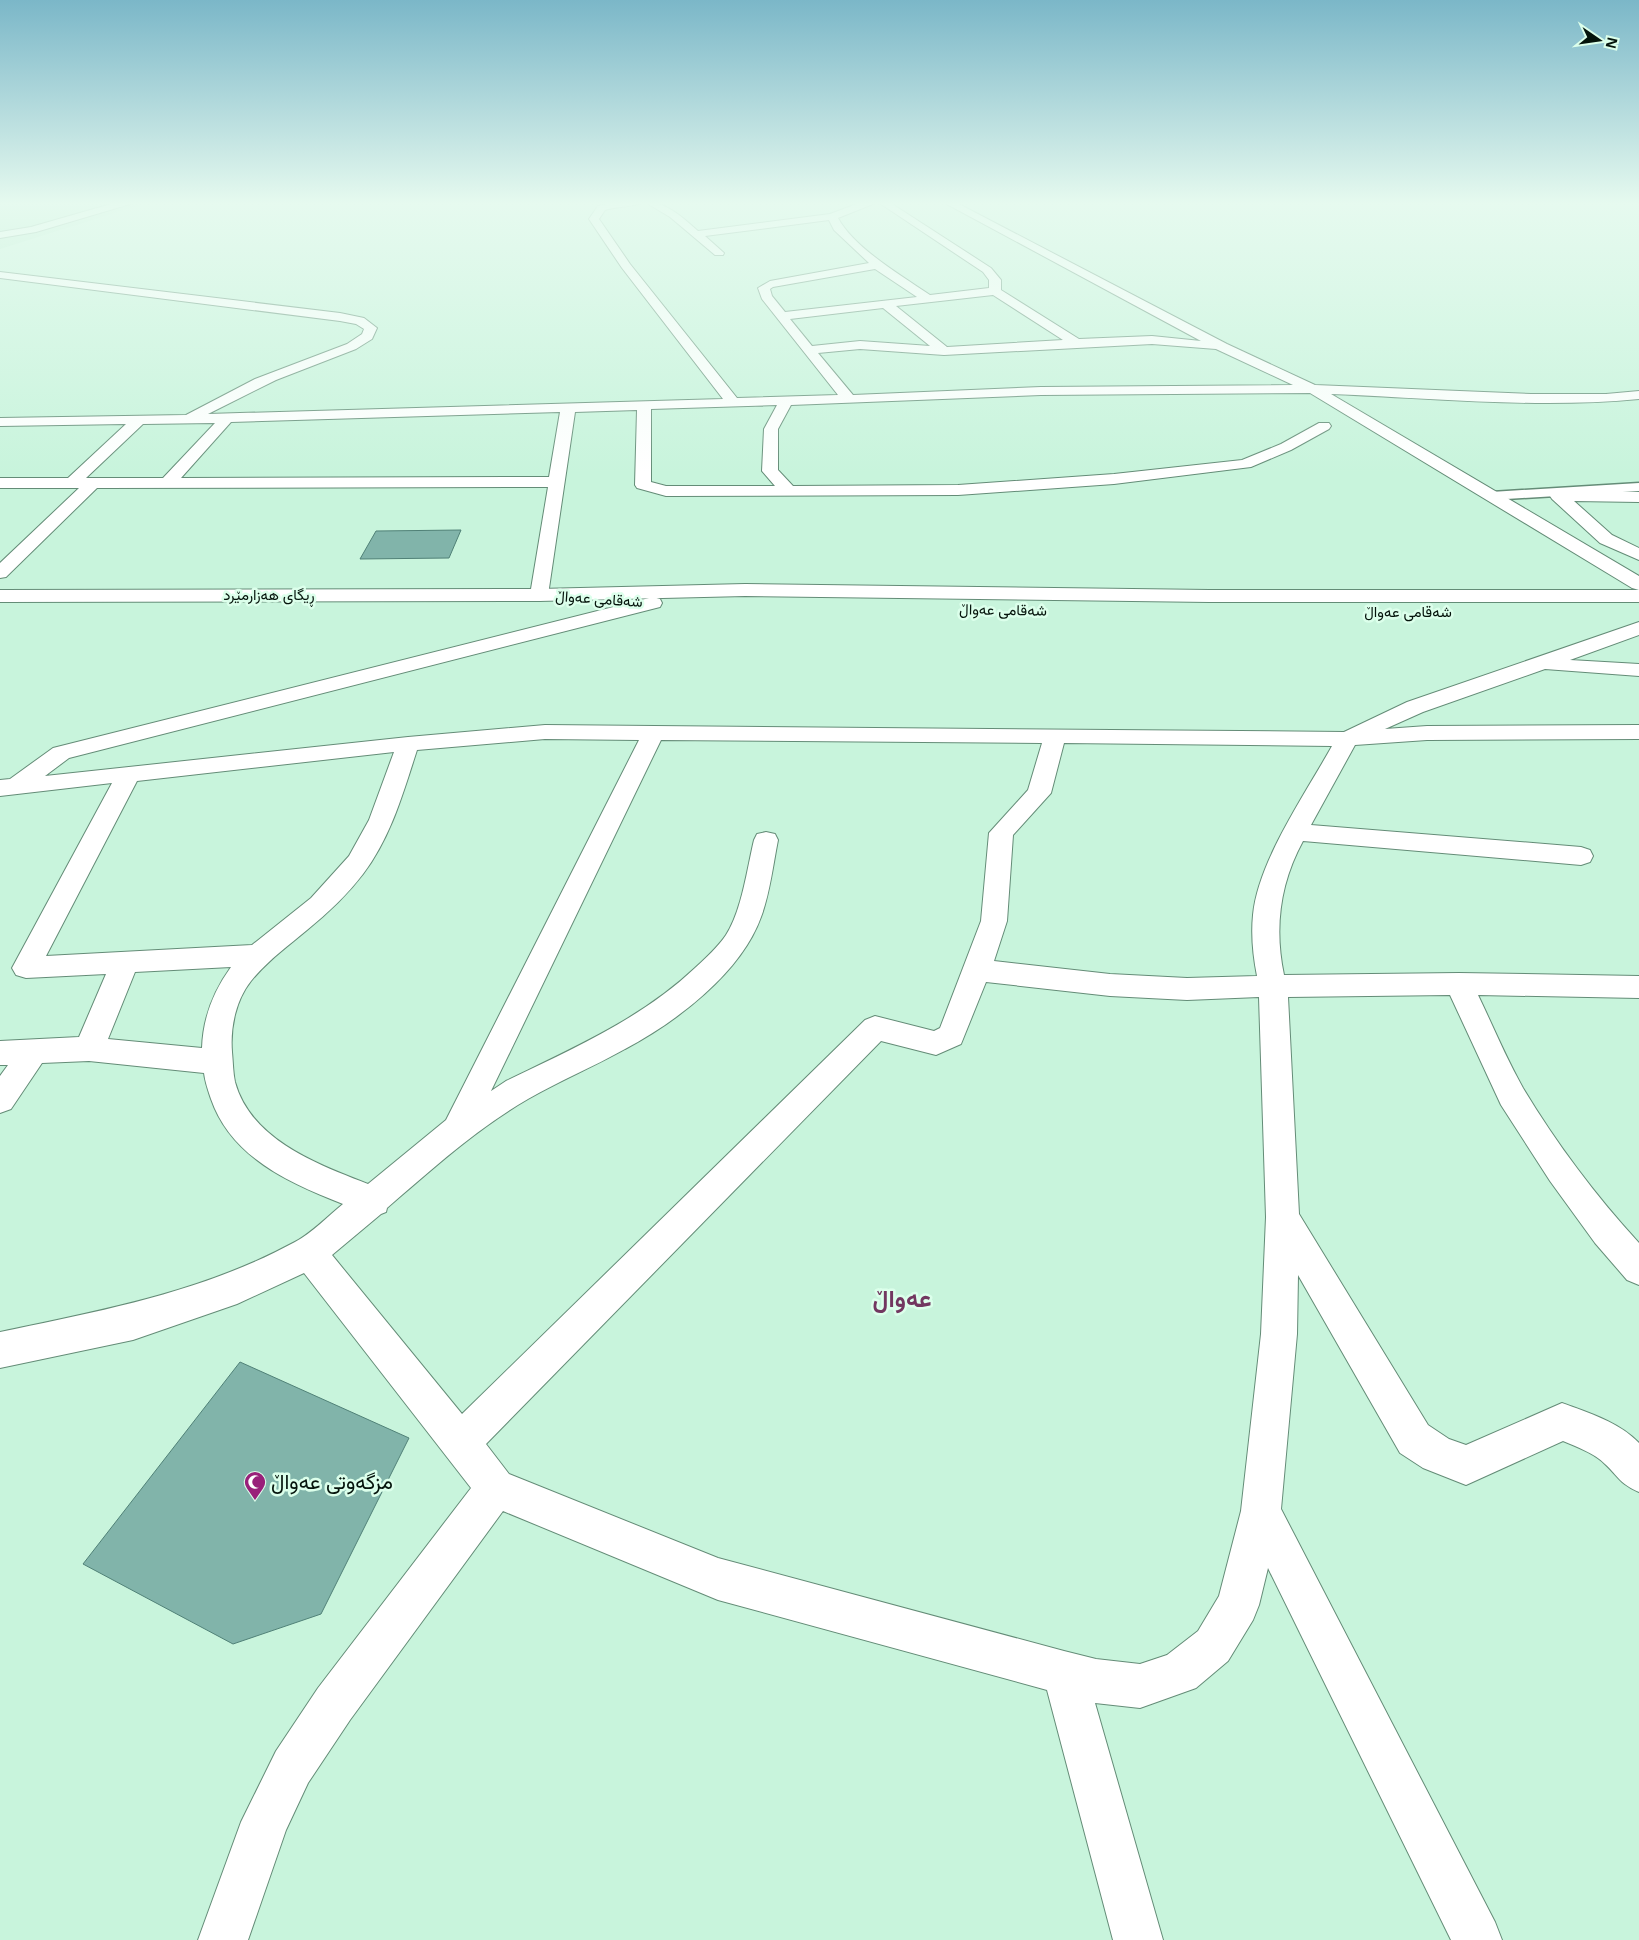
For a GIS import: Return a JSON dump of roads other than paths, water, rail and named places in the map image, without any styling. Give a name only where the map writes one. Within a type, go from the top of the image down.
[{"type":"street","points":[[142,293],[340,317],[360,321],[370,328],[368,336],[363,340],[230,396],[189,419]]},
{"type":"street","points":[[647,293],[733,402]]},
{"type":"street","points":[[765,293],[766,297],[849,399]]},
{"type":"street","points":[[919,293],[928,299]]},
{"type":"street","points":[[781,316],[982,293]]},
{"type":"street","points":[[997,293],[1076,343]]},
{"type":"street","points":[[1119,293],[1222,347],[1313,389],[1639,584]]},
{"type":"street","points":[[886,304],[944,351]]},
{"type":"street","points":[[809,350],[860,345],[944,351],[1152,340],[1222,347]]},
{"type":"street","points":[[0,422],[227,418],[849,399],[1041,390],[1313,389],[1531,398],[1606,398],[1639,395]]},
{"type":"street","points":[[787,400],[772,429],[770,472],[789,491]]},
{"type":"street","points":[[644,404],[643,484],[666,491],[958,490],[1114,479],[1245,464],[1286,447],[1324,426]]},
{"type":"street","points":[[539,595],[568,407]]},
{"type":"street","points":[[168,482],[227,418]]},
{"type":"street","points":[[73,482],[139,420]]},
{"type":"street","points":[[0,573],[94,482]]},
{"type":"street","points":[[0,483],[556,482]]},
{"type":"street","points":[[1639,497],[1558,496],[1606,539],[1639,555]]},
{"type":"street","name":"شەقامی عەواڵ","points":[[539,595],[746,590],[1209,596],[1639,596]]},
{"type":"street","name":"ڕیگای هەزارمێرد","points":[[0,596],[539,595]]},
{"type":"street","name":"شەقامی عەواڵ","points":[[539,595],[766,608],[1205,612],[1639,612]]},
{"type":"street","points":[[8,787],[61,753],[653,603]]},
{"type":"street","points":[[8,787],[408,744],[545,732],[1347,739],[1421,720],[1540,664],[1639,628]]},
{"type":"street","points":[[1540,664],[1639,670]]},
{"type":"street","points":[[1421,720],[1639,732]]},
{"type":"street","points":[[456,1130],[654,732]]},
{"type":"street","points":[[461,1442],[875,1028],[936,1043],[951,1036],[994,921],[1001,833],[1039,793],[1055,737]]},
{"type":"street","points":[[309,1253],[461,1442],[495,1488],[718,1579],[1064,1673],[1096,1681],[1140,1686],[1180,1672],[1213,1646],[1238,1605],[1261,1511],[1279,1334],[1283,1217],[1273,986],[1266,953],[1266,914],[1272,884],[1284,853],[1347,739]]},
{"type":"street","points":[[374,1201],[288,1166],[248,1134],[231,1112],[223,1096],[216,1062],[217,1028],[223,1006],[237,980],[259,955],[326,899],[360,860],[380,824],[408,744]]},
{"type":"street","points":[[128,775],[26,968],[259,955]]},
{"type":"street","points":[[1296,832],[1581,856]]},
{"type":"street","points":[[0,1350],[133,1322],[191,1304],[244,1284],[309,1253],[374,1201],[456,1130],[516,1090],[617,1040],[658,1014],[693,987],[718,963],[736,941],[748,917],[766,840]]},
{"type":"street","points":[[90,1049],[125,962]]},
{"type":"street","points":[[977,970],[1110,985],[1187,989],[1459,984],[1639,987]]},
{"type":"street","points":[[1459,984],[1512,1096],[1590,1209],[1607,1232],[1639,1268]]},
{"type":"street","points":[[0,1053],[90,1049],[216,1062]]},
{"type":"street","points":[[0,1100],[33,1052]]},
{"type":"street","points":[[1283,1217],[1414,1439],[1437,1454],[1466,1464],[1562,1422],[1592,1433],[1618,1449],[1639,1472]]},
{"type":"street","points":[[224,1940],[265,1822],[292,1767],[334,1704],[495,1488]]},
{"type":"street","points":[[1261,1511],[1476,1940]]},
{"type":"street","points":[[1064,1673],[1138,1940]]},
{"type":"lane","points":[[1491,496],[1639,487]]},
{"type":"place","name":"مزگەوتی عەواڵ","points":[[255,1501]]},
{"type":"district","name":"عەواڵ","points":[[902,1299]]}]
